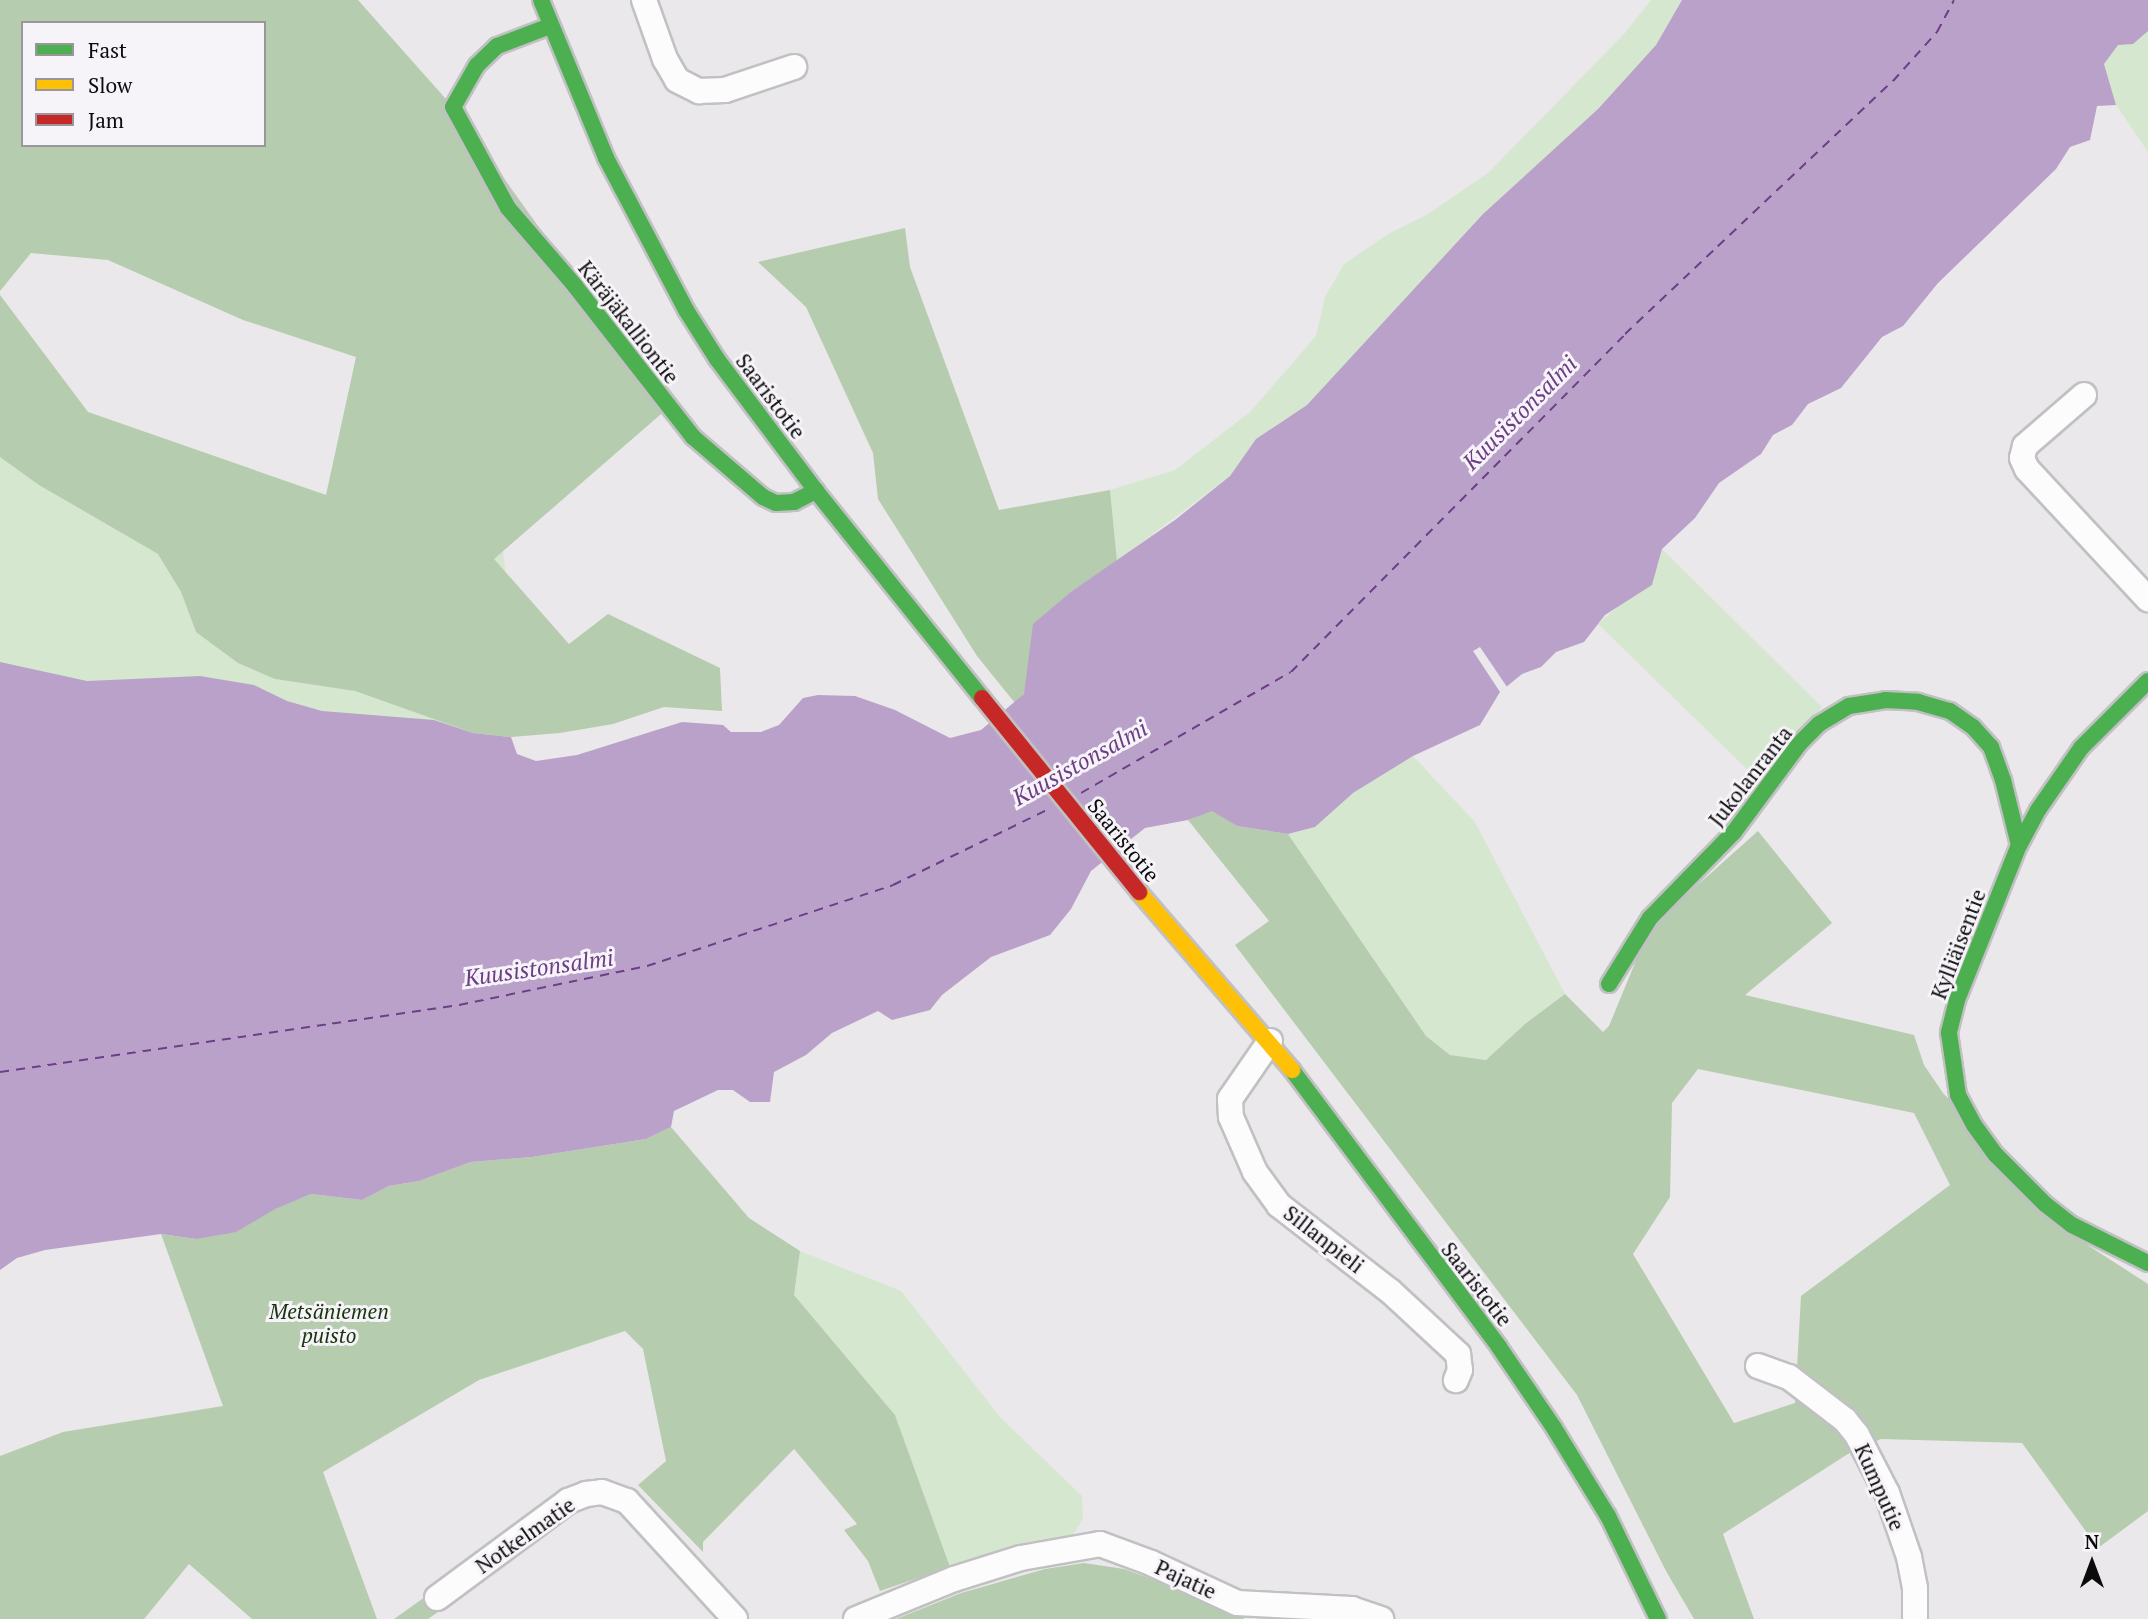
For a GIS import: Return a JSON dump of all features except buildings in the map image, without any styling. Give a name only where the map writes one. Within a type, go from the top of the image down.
[{"type":"street","name":"Saaristotie","points":[[541,0],[596,138],[686,310],[717,359],[816,491],[1156,913],[1270,1041],[1499,1347],[1554,1428],[1608,1516],[1657,1619]]},
{"type":"street","points":[[644,0],[665,58],[677,80],[699,91],[725,90],[794,67]]},
{"type":"street","name":"Käräjäkalliontie","points":[[550,26],[497,46],[477,65],[453,107],[508,208],[575,286],[693,437],[763,498],[776,503],[794,502],[816,491]]},
{"type":"street","points":[[2084,395],[2025,446],[2022,458],[2027,469],[2148,598]]},
{"type":"street","name":"Kylliäisentie","points":[[2148,681],[2081,748],[2038,810],[2019,845],[1956,1000],[1950,1033],[1952,1065],[1958,1095],[1974,1125],[1996,1154],[2045,1204],[2072,1224],[2148,1263]]},
{"type":"street","name":"Jukolanranta","points":[[1609,984],[1650,918],[1734,832],[1799,744],[1819,724],[1849,706],[1885,700],[1918,702],[1951,711],[1973,727],[1991,747],[2003,780],[2019,845]]},
{"type":"street","name":"Sillanpieli","points":[[1270,1041],[1230,1099],[1231,1117],[1255,1171],[1279,1205],[1390,1291],[1458,1354],[1460,1370],[1456,1380]]},
{"type":"street","name":"Kumputie","points":[[1758,1366],[1789,1377],[1845,1420],[1869,1454],[1887,1493],[1909,1557],[1915,1588],[1915,1619]]},
{"type":"street","name":"Notkelmatie","points":[[437,1598],[568,1501],[586,1494],[602,1493],[627,1501],[735,1619]]},
{"type":"street","name":"Pajatie","points":[[856,1619],[954,1579],[1021,1558],[1100,1544],[1151,1563],[1237,1603],[1352,1609],[1381,1619]]},
{"type":"green space","points":[[0,0],[358,0],[453,107],[668,408],[494,559],[569,644],[608,614],[720,668],[722,711],[664,707],[613,724],[560,733],[511,737],[473,733],[355,691],[275,679],[238,663],[196,632],[181,592],[158,554],[39,485],[0,457],[0,295],[88,412],[326,495],[356,357],[243,320],[108,260],[31,253],[0,291]]},
{"type":"green space","points":[[1651,0],[1682,0],[1656,45],[1598,109],[1483,214],[1307,405],[1256,439],[1230,476],[1117,561],[1110,490],[1175,470],[1250,412],[1316,336],[1325,297],[1344,264],[1390,233],[1428,214],[1488,173],[1624,34]]},
{"type":"green space","points":[[2148,31],[2148,152],[2116,105],[2104,64],[2118,44]]},
{"type":"green space","points":[[905,228],[910,267],[999,510],[1110,490],[1117,561],[1072,591],[1024,694],[1015,703],[977,656],[878,499],[873,453],[806,307],[758,262]]},
{"type":"green space","points":[[0,295],[88,412],[326,495],[485,407],[510,608],[53,493],[158,554],[181,592],[196,632],[275,679],[355,691],[473,733],[485,734],[0,786]]},
{"type":"green space","points":[[1662,549],[1822,707],[1758,780],[1598,624],[1630,596],[1652,585]]},
{"type":"green space","points":[[1413,756],[1475,822],[1565,994],[1525,1024],[1486,1060],[1450,1055],[1426,1036],[1288,834],[1315,827],[1353,793]]},
{"type":"green space","points":[[1212,810],[1237,826],[1288,834],[1426,1036],[1450,1055],[1486,1060],[1525,1024],[1565,994],[1603,1032],[1609,1026],[1642,946],[1664,915],[1758,831],[1832,923],[1745,995],[1914,1035],[1924,1065],[1943,1093],[2089,1246],[2148,1284],[2148,1511],[2098,1548],[2022,1443],[1881,1439],[1851,1452],[1723,1534],[1754,1619],[1694,1619],[1666,1571],[1577,1395],[1235,945],[1269,921],[1188,820]],"holes":[[[1698,1069],[1914,1113],[1950,1185],[1801,1296],[1795,1403],[1734,1423],[1633,1254],[1670,1197],[1672,1103]]]},
{"type":"green space","name":"Metsäniemen puisto","points":[[671,1127],[749,1218],[800,1251],[794,1295],[895,1415],[950,1567],[880,1591],[868,1561],[844,1530],[857,1524],[794,1449],[703,1542],[703,1552],[638,1485],[666,1461],[643,1349],[625,1331],[479,1380],[323,1472],[377,1619],[252,1619],[189,1564],[144,1619],[0,1619],[0,1456],[63,1432],[223,1406],[161,1234],[196,1239],[311,1194],[362,1200],[389,1186],[419,1181],[471,1162],[532,1157],[646,1139]]},
{"type":"green space","points":[[800,1251],[901,1291],[1001,1418],[1082,1496],[1083,1519],[1073,1535],[1018,1546],[950,1567],[895,1415],[794,1295]]},
{"type":"green space","points":[[1084,1563],[1124,1569],[1240,1611],[1244,1619],[896,1619],[961,1593],[1045,1569]]},
{"type":"green space","points":[[432,1592],[442,1609],[428,1619],[394,1619]]},
{"type":"water","name":"Kuusistonsalmi","points":[[1682,0],[2148,0],[2148,31],[2133,44],[2118,45],[2104,64],[2116,105],[2097,106],[2090,140],[2070,147],[2056,169],[1938,283],[1903,326],[1882,337],[1841,388],[1808,404],[1792,425],[1773,435],[1761,454],[1719,483],[1695,518],[1662,549],[1652,585],[1605,615],[1584,642],[1556,652],[1541,667],[1522,674],[1500,692],[1480,725],[1413,756],[1353,793],[1315,827],[1288,834],[1237,826],[1212,811],[1188,820],[1145,828],[1091,871],[1071,909],[1050,935],[991,957],[942,995],[930,1010],[892,1020],[878,1011],[832,1033],[806,1055],[774,1072],[770,1102],[750,1102],[733,1090],[718,1090],[674,1111],[671,1127],[646,1139],[532,1157],[471,1162],[419,1181],[389,1186],[362,1200],[311,1194],[275,1209],[236,1232],[196,1239],[161,1234],[45,1250],[17,1258],[0,1270],[0,662],[87,681],[200,676],[254,685],[287,701],[322,711],[434,720],[473,733],[511,737],[517,754],[536,761],[577,755],[682,722],[723,725],[731,732],[761,732],[779,725],[803,698],[818,695],[855,696],[895,710],[950,738],[981,730],[1024,694],[1033,624],[1072,591],[1175,520],[1230,476],[1256,439],[1307,405],[1483,214],[1598,109],[1656,45]]},
{"type":"pier","points":[[1480,647],[1507,687],[1500,692],[1473,651]]},
{"type":"ferry route","points":[[1081,793],[1291,672],[1625,334],[1893,81],[1937,32],[1954,0]]},
{"type":"ferry route","points":[[0,1072],[459,1005],[647,966],[893,885],[1051,808]]},
{"type":"traffic: fast","points":[[541,0],[606,158],[686,310],[717,359],[816,491],[982,698]]},
{"type":"traffic: fast","points":[[550,26],[497,46],[477,65],[453,107],[508,208],[575,286],[693,437],[763,497],[776,503],[794,502],[816,491]]},
{"type":"traffic: fast","points":[[2148,681],[2081,748],[2038,810],[2019,845],[1957,1000],[1949,1033],[1958,1095],[1974,1125],[1996,1155],[2045,1204],[2072,1225],[2148,1263]]},
{"type":"traffic: fast","points":[[1609,984],[1650,918],[1734,832],[1799,744],[1819,724],[1849,706],[1885,700],[1918,702],[1950,711],[1973,727],[1991,747],[2003,780],[2019,845]]},
{"type":"traffic: fast","points":[[1292,1070],[1499,1347],[1554,1428],[1608,1516],[1658,1619]]},
{"type":"traffic: slow","points":[[1139,892],[1292,1070]]},
{"type":"traffic: jam","points":[[982,698],[1139,892]]}]
